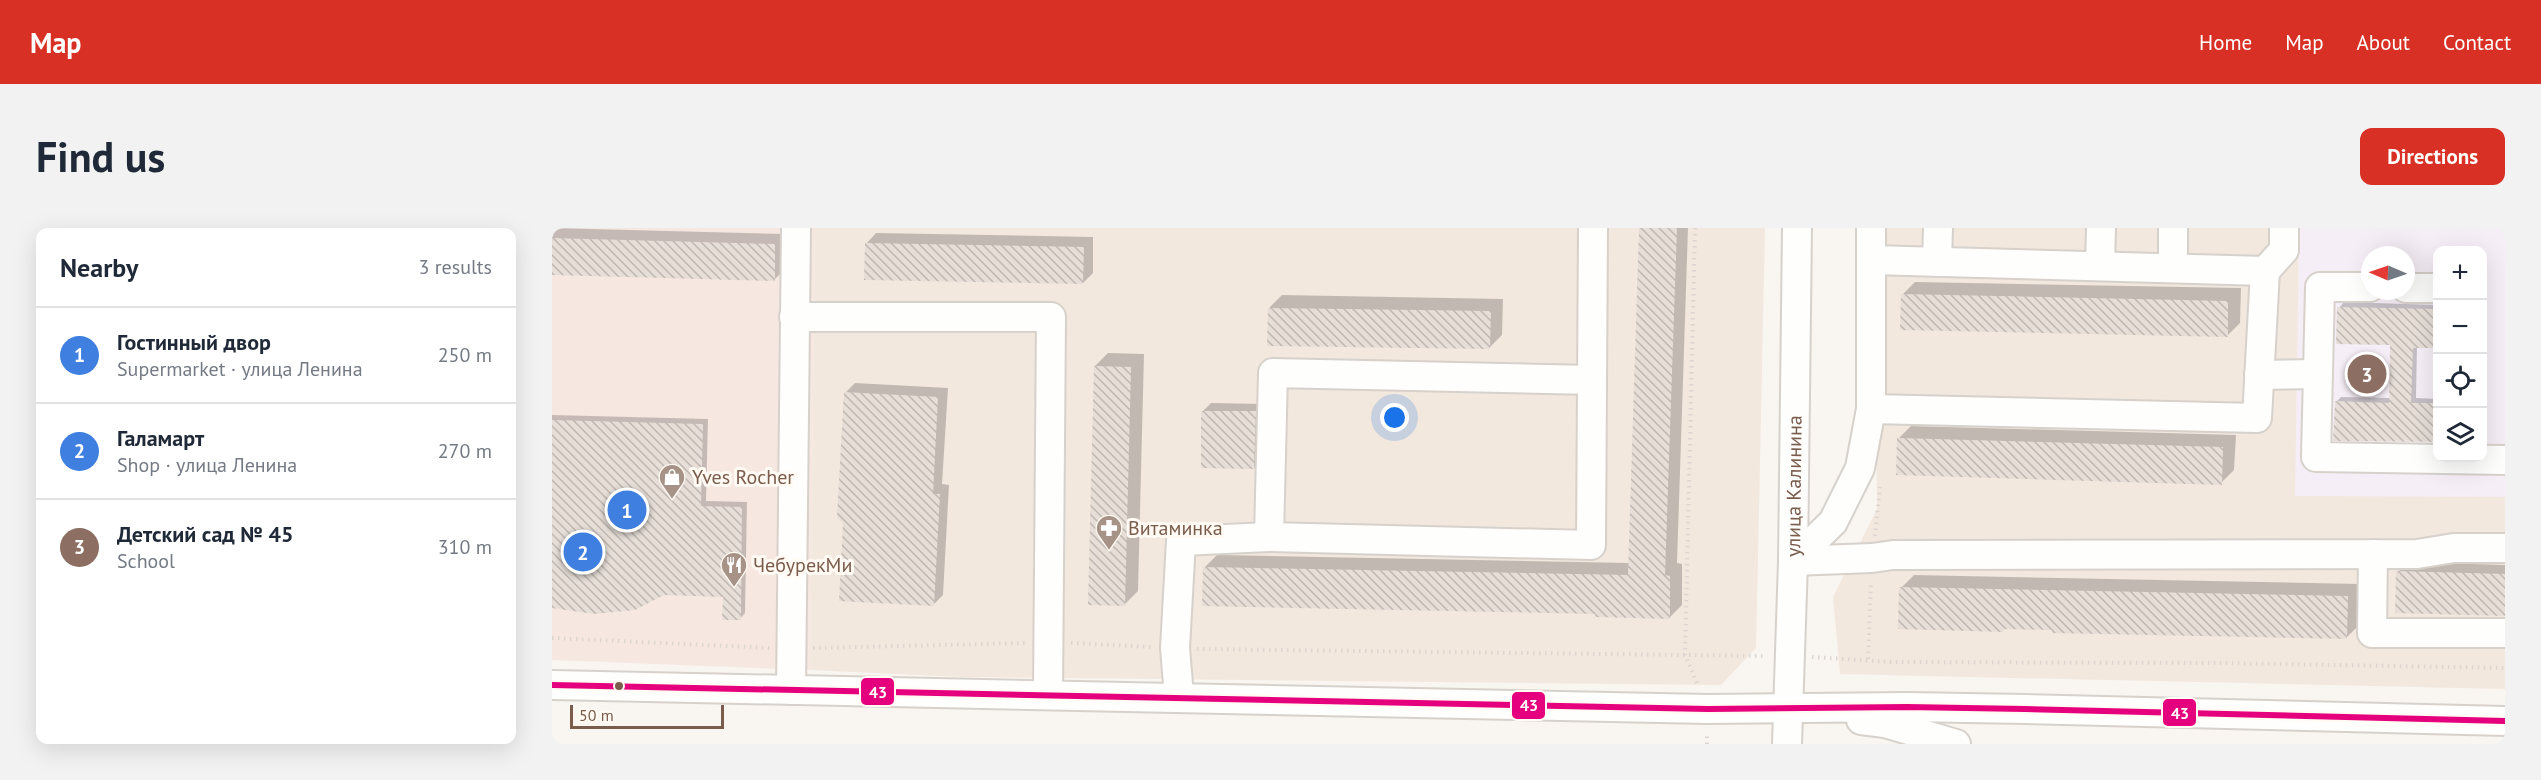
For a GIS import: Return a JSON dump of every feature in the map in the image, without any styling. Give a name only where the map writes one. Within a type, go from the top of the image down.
[{"type":"street","points":[[791,690],[796,228]]},
{"type":"street","points":[[1179,696],[1175,648],[1181,541],[1269,537],[1591,545],[1593,228]]},
{"type":"street","name":"улица Калинина","points":[[1787,744],[1793,561],[1797,228]]},
{"type":"street","points":[[1793,561],[1833,522],[1860,468],[1871,409],[1871,228]]},
{"type":"street","points":[[1937,262],[1938,228]]},
{"type":"street","points":[[2100,266],[2101,228]]},
{"type":"street","points":[[2173,228],[2173,268]]},
{"type":"street","points":[[1871,409],[2257,418],[2265,271],[2284,250],[2284,228]]},
{"type":"street","points":[[1871,260],[2265,271]]},
{"type":"street","points":[[2361,287],[2320,287],[2316,374],[2316,457],[2433,459]]},
{"type":"street","points":[[2415,288],[2433,288]]},
{"type":"street","points":[[794,317],[1051,317],[1048,694]]},
{"type":"street","points":[[1269,537],[1274,373],[1592,380]]},
{"type":"street","points":[[2259,375],[2316,374]]},
{"type":"street","points":[[2487,460],[2505,460]]},
{"type":"street","points":[[1793,561],[1893,555],[2417,554],[2454,548],[2505,548]]},
{"type":"street","points":[[2373,554],[2372,633],[2505,633]]},
{"type":"street","points":[[552,685],[1788,709],[1907,707],[2505,721]]},
{"type":"street","points":[[1788,709],[1885,723],[1956,744]]},
{"type":"path","points":[[552,638],[792,649],[1047,642],[1175,648],[1685,655],[1695,228]]},
{"type":"path","points":[[1868,659],[1903,662],[2221,663],[2505,668]]},
{"type":"shaded area","points":[[552,228],[815,228],[810,670],[552,660]]},
{"type":"shaded area","points":[[815,228],[1765,228],[1756,648],[1721,685],[963,677],[810,670]]},
{"type":"shaded area","points":[[1875,228],[2505,228],[2505,689],[1840,674],[1833,597],[1877,509]]},
{"type":"shaded area","points":[[2299,228],[2505,228],[2505,497],[2295,496]]},
{"type":"building","points":[[1639,228],[1677,228],[1665,575],[1670,576],[1670,619],[1595,617],[1595,614],[1202,606],[1203,567],[1628,575]]},
{"type":"building","points":[[552,238],[775,244],[775,281],[552,275]]},
{"type":"building","points":[[865,243],[1084,247],[1083,284],[864,280]]},
{"type":"building","points":[[1901,294],[2228,301],[2228,337],[1900,330]]},
{"type":"building","points":[[2337,307],[2433,309],[2433,348],[2413,348],[2411,403],[2433,403],[2433,442],[2333,441],[2335,401],[2389,403],[2390,345],[2336,344]]},
{"type":"building","points":[[1268,308],[1491,311],[1490,349],[1267,346]]},
{"type":"building","points":[[1094,366],[1131,367],[1125,606],[1088,605]]},
{"type":"building","points":[[844,392],[938,397],[933,494],[940,494],[934,606],[839,601],[843,523],[837,517]]},
{"type":"building","points":[[1201,411],[1256,411],[1254,469],[1201,468]]},
{"type":"building","points":[[552,420],[703,424],[701,506],[742,507],[741,620],[722,620],[723,597],[664,595],[635,610],[594,614],[552,608]]},
{"type":"building","points":[[1897,438],[2223,447],[2222,485],[1896,475]]},
{"type":"building","points":[[2396,571],[2505,574],[2505,616],[2395,613]]},
{"type":"building","points":[[1899,587],[2348,596],[2347,639],[2052,633],[2052,630],[2003,629],[2003,632],[1898,629]]},
{"type":"transit line","name":"43","points":[[552,685],[1708,709],[1907,707],[2025,709],[2505,721]]},
{"type":"place","name":"Детский сад № 45","points":[[2367,374]]},
{"type":"place","name":"Yves Rocher","points":[[672,500]]},
{"type":"place","name":"Гостинный двор","points":[[627,510]]},
{"type":"place","name":"Витаминка","points":[[1109,551]]},
{"type":"place","name":"Галамарт","points":[[583,552]]},
{"type":"place","name":"ЧебурекМи","points":[[734,588]]}]
